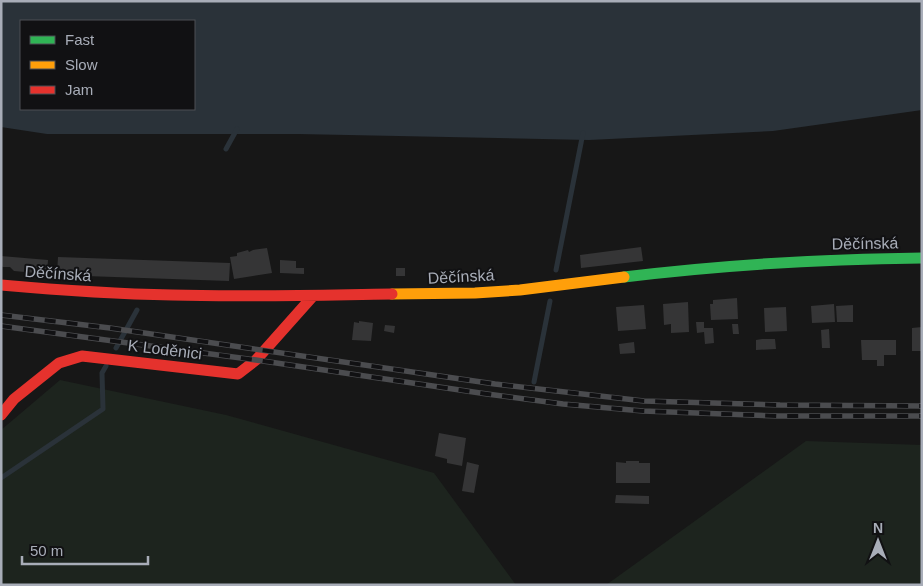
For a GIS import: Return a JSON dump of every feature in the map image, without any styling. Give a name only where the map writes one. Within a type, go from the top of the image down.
[{"type":"main road","name":"Děčínská","points":[[1,285],[161,295],[312,296],[447,294],[520,290],[648,274],[751,264],[867,258],[922,258]]},
{"type":"main road","name":"K Loděnici","points":[[1,414],[14,399],[59,363],[82,356],[238,374],[256,360],[312,296]]},
{"type":"shaded area","points":[[1,1],[922,1],[922,110],[773,131],[589,140],[298,134],[47,134],[1,127]]},
{"type":"shaded area","points":[[60,380],[226,415],[434,473],[516,585],[1,585],[1,430]]},
{"type":"shaded area","points":[[806,441],[922,445],[922,585],[606,585]]},
{"type":"building","points":[[641,247],[643,261],[581,268],[580,255]]},
{"type":"building","points":[[267,248],[272,273],[234,279],[230,257],[237,256],[237,253],[248,250],[249,252]]},
{"type":"building","points":[[1,256],[48,260],[47,274],[14,271],[10,267],[3,267],[1,266]]},
{"type":"building","points":[[58,257],[230,263],[229,281],[57,275]]},
{"type":"building","points":[[280,260],[296,261],[296,268],[304,268],[304,274],[280,273]]},
{"type":"building","points":[[396,268],[405,268],[405,276],[396,276]]},
{"type":"building","points":[[737,298],[738,319],[711,320],[710,304],[713,304],[713,300]]},
{"type":"building","points":[[688,302],[689,332],[671,333],[671,324],[664,325],[663,304]]},
{"type":"building","points":[[834,304],[835,322],[812,323],[811,306]]},
{"type":"building","points":[[644,305],[646,329],[618,331],[616,307]]},
{"type":"building","points":[[853,305],[853,322],[837,322],[836,306]]},
{"type":"building","points":[[786,307],[787,331],[765,332],[764,308]]},
{"type":"building","points":[[359,321],[373,323],[371,341],[352,340],[354,322],[359,323]]},
{"type":"building","points":[[696,322],[704,322],[704,328],[713,328],[714,343],[705,344],[704,332],[697,333]]},
{"type":"building","points":[[732,324],[738,324],[739,334],[733,334]]},
{"type":"building","points":[[385,325],[395,326],[394,333],[384,331]]},
{"type":"building","points":[[922,327],[922,351],[912,351],[912,328]]},
{"type":"building","points":[[829,329],[830,348],[822,348],[821,330]]},
{"type":"building","points":[[775,339],[776,349],[756,350],[756,340]]},
{"type":"building","points":[[861,340],[896,340],[896,355],[884,355],[884,366],[877,366],[877,360],[862,360]]},
{"type":"building","points":[[634,342],[635,353],[620,354],[619,344]]},
{"type":"building","points":[[439,433],[466,438],[462,466],[447,463],[447,459],[435,456]]},
{"type":"building","points":[[626,461],[650,463],[650,483],[616,483],[616,462],[626,463]]},
{"type":"building","points":[[467,462],[479,465],[474,493],[462,491]]},
{"type":"building","points":[[616,495],[649,496],[649,504],[615,503]]},
{"type":"waterway","points":[[226,149],[237,129]]},
{"type":"waterway","points":[[556,270],[583,133]]},
{"type":"waterway","points":[[534,382],[550,301]]},
{"type":"waterway","points":[[116,348],[137,310]]},
{"type":"waterway","points":[[1,478],[103,409],[102,373],[106,366]]},
{"type":"railway","points":[[1,315],[110,328],[495,384],[644,401],[780,405],[922,406]]},
{"type":"railway","points":[[1,326],[563,404],[643,411],[778,416],[922,416]]},
{"type":"traffic: fast","points":[[624,277],[773,263],[922,258]]},
{"type":"traffic: slow","points":[[392,294],[475,293],[520,290],[624,277]]},
{"type":"traffic: jam","points":[[1,285],[86,292],[172,295],[392,294]]},
{"type":"traffic: jam","points":[[1,415],[14,399],[59,363],[82,356],[238,374],[256,360],[313,296]]}]
